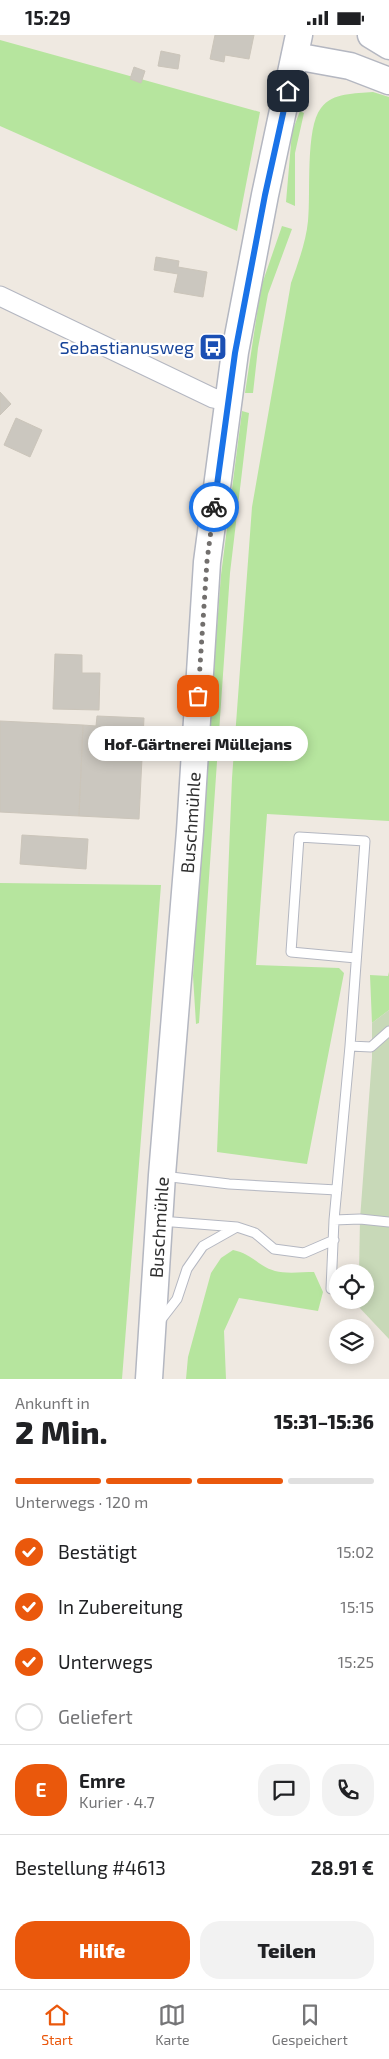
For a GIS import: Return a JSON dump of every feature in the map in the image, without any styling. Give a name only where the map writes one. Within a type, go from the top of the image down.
[{"type":"main road","points":[[371,35],[389,46]]},
{"type":"main road","points":[[297,45],[389,81]]},
{"type":"main road","name":"Buschmühle","points":[[149,1379],[154,1329],[162,1175],[190,831],[207,561],[228,401],[265,195],[297,45]]},
{"type":"street","points":[[0,296],[213,398],[228,401]]},
{"type":"lane","points":[[333,1264],[334,1220],[350,1046],[364,841],[298,837],[292,952],[356,958]]},
{"type":"lane","points":[[350,1046],[371,1047],[389,1031]]},
{"type":"lane","points":[[162,1175],[230,1184],[337,1190]]},
{"type":"lane","points":[[334,1220],[360,1219],[389,1222]]},
{"type":"lane","points":[[160,1221],[237,1227],[255,1233],[274,1249],[304,1253],[334,1240]]},
{"type":"lane","points":[[154,1329],[177,1299],[187,1269],[203,1247],[237,1227]]},
{"type":"green space","points":[[0,40],[260,112],[237,231],[0,126]]},
{"type":"green space","points":[[373,92],[389,97],[389,821],[267,814],[256,965],[339,968],[344,973],[307,1164],[217,1152],[232,778],[252,507],[291,283],[307,229],[313,130],[316,117],[321,108],[332,99],[338,96]]},
{"type":"green space","points":[[300,111],[304,113],[295,153],[295,206],[286,202],[292,132]]},
{"type":"green space","points":[[282,226],[292,229],[268,294],[258,348],[253,393],[245,393],[261,287]]},
{"type":"green space","points":[[242,411],[249,413],[230,573],[199,1023],[196,1024],[193,976],[207,755],[221,575]]},
{"type":"green space","points":[[0,883],[161,885],[122,1379],[0,1379]]},
{"type":"green space","points":[[389,972],[389,1010],[372,1023],[370,975],[388,976]]},
{"type":"green space","points":[[389,1010],[389,1339],[374,1323],[374,1319],[370,1319],[361,1309],[374,1309],[374,1264],[359,1264],[360,1219],[372,1058],[372,1023]]},
{"type":"green space","points":[[233,1250],[245,1254],[275,1271],[289,1273],[314,1272],[323,1292],[318,1311],[239,1298],[224,1331],[226,1379],[186,1379],[188,1357],[211,1273],[221,1258]]},
{"type":"building","points":[[215,35],[254,35],[249,59],[225,55],[224,62],[210,59]]},
{"type":"building","points":[[161,51],[180,55],[178,69],[158,66]]},
{"type":"building","points":[[134,67],[145,71],[141,83],[130,79]]},
{"type":"building","points":[[156,257],[179,261],[178,267],[207,272],[203,297],[174,292],[178,274],[154,270]]},
{"type":"building","points":[[0,392],[11,404],[0,415]]},
{"type":"building","points":[[16,418],[42,430],[30,457],[4,445]]},
{"type":"building","points":[[55,654],[82,655],[82,673],[100,673],[99,710],[53,709]]},
{"type":"building","points":[[97,716],[144,718],[139,819],[79,816],[83,725],[96,726]]},
{"type":"building","points":[[0,721],[83,725],[79,816],[0,812]]},
{"type":"building","points":[[22,835],[88,839],[86,869],[20,864]]},
{"type":"way so far","points":[[198,696],[207,561],[214,507]]},
{"type":"place","name":"Sebastianusweg","points":[[213,347]]},
{"type":"place","name":"Hof-Gärtnerei Müllejans","points":[[198,696]]},
{"type":"route","points":[[214,507],[235,353],[265,195],[288,91]]}]
